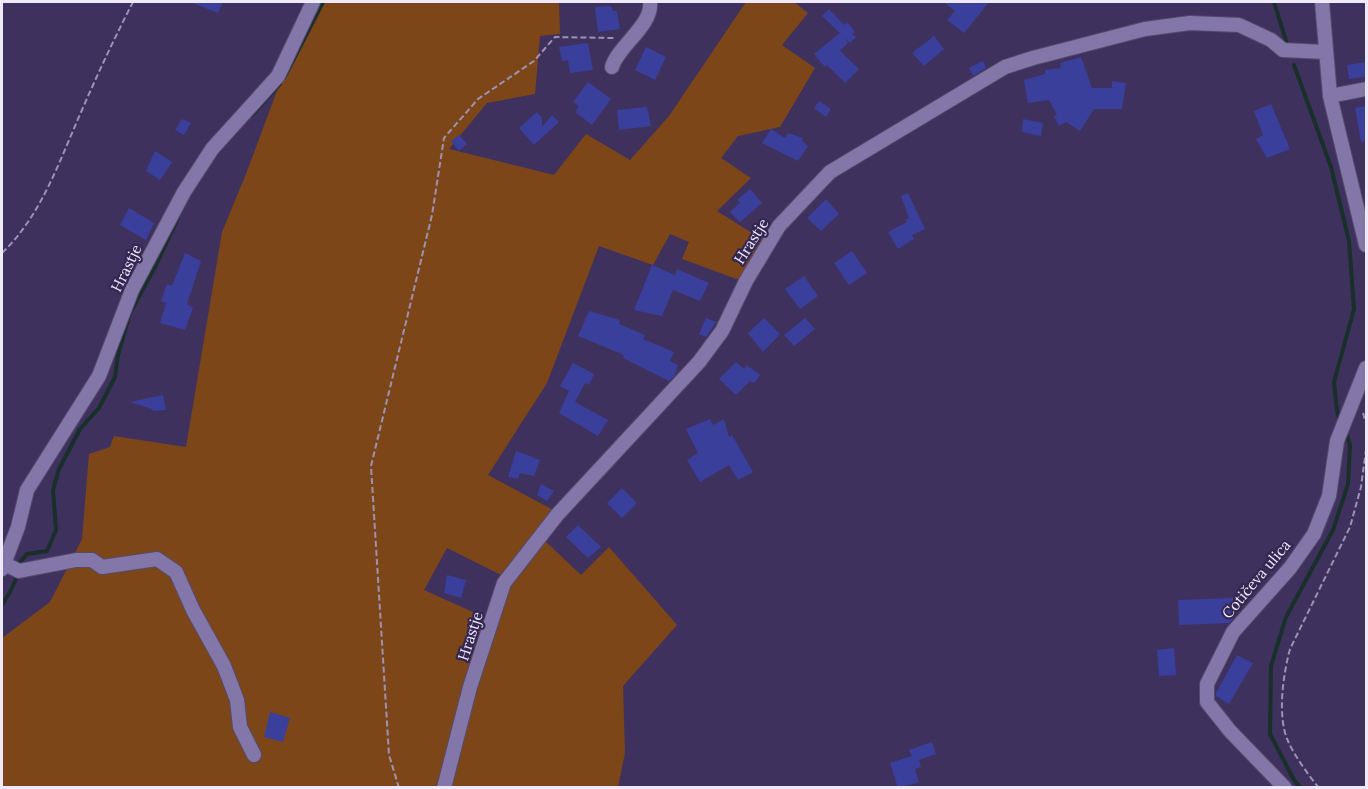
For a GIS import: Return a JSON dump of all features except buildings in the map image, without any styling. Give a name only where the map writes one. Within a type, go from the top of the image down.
[{"type":"street","name":"Hrastje","points":[[3,566],[18,527],[27,490],[99,375],[132,290],[184,192],[212,149],[278,76],[313,2]]},
{"type":"street","points":[[612,68],[615,57],[632,39],[651,8],[650,2]]},
{"type":"street","points":[[1322,2],[1329,96],[1362,208],[1366,245]]},
{"type":"street","name":"Hrastje","points":[[444,788],[470,687],[504,583],[557,515],[699,362],[722,330],[746,281],[779,226],[831,172],[1005,67],[1134,32],[1190,23],[1239,25],[1271,40],[1283,50],[1325,52]]},
{"type":"street","points":[[1329,96],[1366,89]]},
{"type":"street","name":"Cotičeva ulica","points":[[1285,788],[1230,731],[1208,702],[1207,684],[1233,632],[1290,568],[1314,534],[1329,496],[1337,441],[1355,401],[1366,368]]},
{"type":"street","points":[[3,566],[19,571],[76,560],[92,560],[102,567],[157,559],[176,572],[193,610],[224,666],[237,700],[240,727],[254,755]]},
{"type":"path","points":[[2,253],[29,222],[45,192],[95,79],[133,2]]},
{"type":"path","points":[[399,788],[389,755],[371,466],[432,215],[444,138],[478,99],[534,61],[555,37],[632,39]]},
{"type":"path","points":[[1355,401],[1362,410],[1366,423],[1366,439]]},
{"type":"path","points":[[1319,788],[1288,741],[1283,720],[1285,670],[1290,649],[1350,527],[1361,487],[1366,450]]},
{"type":"shaded area","points":[[310,2],[559,2],[560,34],[540,36],[535,94],[487,103],[449,149],[554,175],[586,134],[630,160],[669,116],[746,2],[794,2],[808,13],[782,45],[815,68],[780,127],[738,136],[721,158],[751,178],[717,211],[765,241],[742,281],[682,259],[689,242],[670,234],[653,265],[599,246],[547,383],[488,475],[555,511],[503,576],[447,548],[424,590],[495,622],[507,586],[543,539],[581,575],[609,547],[677,625],[623,686],[625,753],[618,787],[2,787],[2,638],[50,602],[82,539],[89,454],[110,447],[114,436],[186,447],[222,232]]},
{"type":"waterway","points":[[284,78],[323,2]]},
{"type":"waterway","points":[[1274,2],[1287,44]]},
{"type":"waterway","points":[[1294,65],[1331,167],[1349,241],[1354,309],[1334,382],[1340,421]]},
{"type":"waterway","points":[[251,116],[280,84]]},
{"type":"waterway","points":[[19,563],[27,554],[47,551],[56,530],[53,490],[59,469],[80,429],[99,408],[115,377],[118,355],[130,313],[178,218]]},
{"type":"waterway","points":[[1301,788],[1294,780],[1270,734],[1271,666],[1286,617],[1333,530],[1348,484],[1350,445],[1346,433]]},
{"type":"waterway","points":[[2,605],[17,577]]}]
